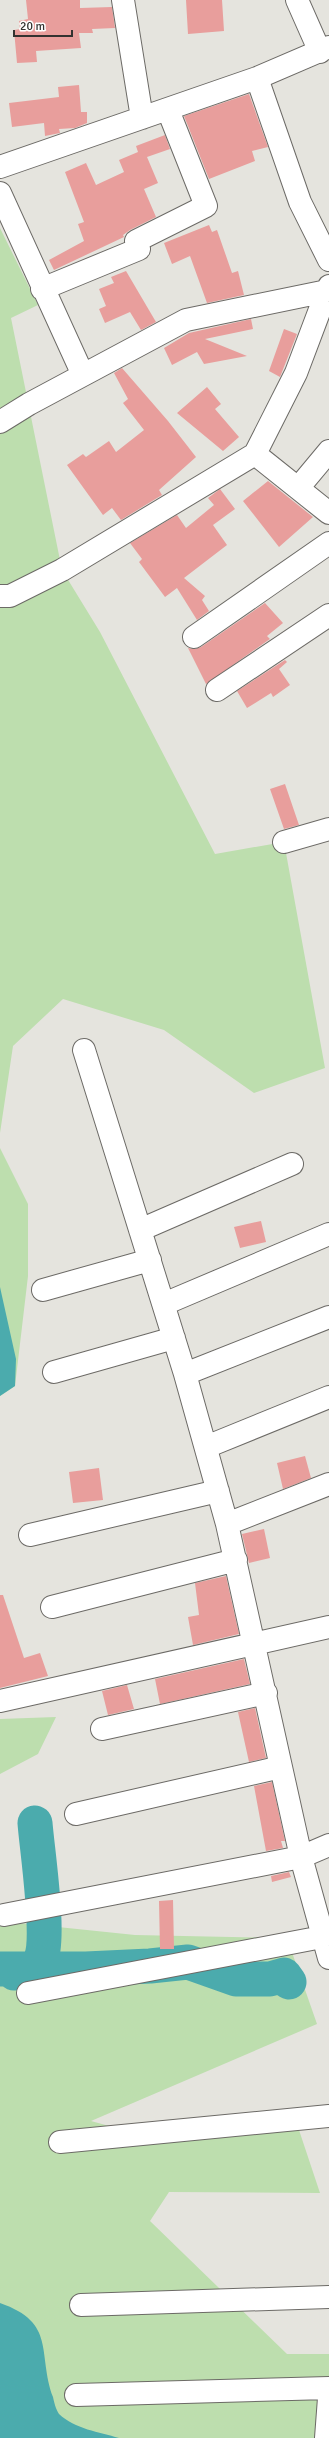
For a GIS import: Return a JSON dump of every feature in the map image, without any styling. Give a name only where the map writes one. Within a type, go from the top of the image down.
[{"type":"street","points":[[124,0],[142,118]]},
{"type":"street","points":[[0,167],[168,110],[257,78],[326,50],[297,0]]},
{"type":"street","points":[[257,78],[300,202],[329,260]]},
{"type":"street","points":[[42,289],[139,249],[136,241],[206,206],[168,110]]},
{"type":"street","points":[[0,193],[42,289],[83,375]]},
{"type":"street","points":[[0,422],[29,404],[186,320],[328,288]]},
{"type":"street","points":[[0,596],[10,596],[62,570],[255,454],[296,373],[328,288]]},
{"type":"street","points":[[299,487],[329,451]]},
{"type":"street","points":[[255,454],[299,487],[329,513]]},
{"type":"street","points":[[194,637],[329,543]]},
{"type":"street","points":[[218,690],[329,616]]},
{"type":"street","points":[[284,842],[329,829]]},
{"type":"street","points":[[28,1993],[326,1948],[301,1857],[266,1693],[227,1524],[186,1374],[84,1050]]},
{"type":"street","points":[[140,1230],[292,1164]]},
{"type":"street","points":[[164,1304],[329,1234]]},
{"type":"street","points":[[43,1290],[150,1260]]},
{"type":"street","points":[[186,1374],[329,1317]]},
{"type":"street","points":[[54,1372],[174,1338]]},
{"type":"street","points":[[206,1447],[329,1397]]},
{"type":"street","points":[[227,1524],[329,1484]]},
{"type":"street","points":[[30,1535],[218,1491]]},
{"type":"street","points":[[52,1607],[236,1560]]},
{"type":"street","points":[[0,1701],[329,1627]]},
{"type":"street","points":[[102,1729],[266,1693]]},
{"type":"street","points":[[76,1814],[281,1767]]},
{"type":"street","points":[[4,1915],[301,1857],[329,1845]]},
{"type":"street","points":[[60,2142],[329,2116]]},
{"type":"street","points":[[81,2305],[329,2297]]},
{"type":"street","points":[[76,2395],[329,2388]]},
{"type":"street","points":[[326,2438],[329,2410]]},
{"type":"green space","points":[[0,228],[38,305],[11,318],[62,570],[100,632],[215,854],[284,842],[325,1068],[254,1093],[164,1030],[63,999],[13,1046],[0,1133]]},
{"type":"green space","points":[[0,1148],[28,1204],[28,1276],[15,1386],[0,1396]]},
{"type":"green space","points":[[56,1717],[38,1754],[0,1774],[0,1719]]},
{"type":"green space","points":[[0,1921],[135,1935],[287,1938],[317,2024],[91,2121],[156,2139],[294,2115],[320,2193],[169,2192],[150,2221],[287,2354],[329,2354],[329,2438],[0,2438]]},
{"type":"water","points":[[0,1287],[16,1359],[15,1386],[0,1396]]},
{"type":"water","points":[[0,2303],[18,2311],[30,2320],[38,2330],[42,2341],[48,2381],[55,2406],[59,2414],[80,2427],[119,2438],[0,2438]]},
{"type":"building","points":[[26,0],[80,0],[80,8],[112,7],[115,28],[92,29],[93,33],[79,33],[81,48],[36,51],[37,62],[17,63],[14,30],[20,29],[19,21],[28,19]]},
{"type":"building","points":[[186,0],[222,0],[224,31],[188,34]]},
{"type":"building","points":[[79,85],[81,112],[87,112],[87,123],[75,128],[59,129],[60,133],[45,136],[44,123],[12,127],[9,103],[59,97],[58,87]]},
{"type":"building","points":[[249,94],[268,147],[252,151],[255,161],[209,179],[184,116]]},
{"type":"building","points":[[165,135],[170,149],[147,157],[158,183],[144,189],[156,217],[130,230],[123,235],[124,237],[54,270],[49,260],[84,241],[78,224],[84,222],[65,172],[86,163],[96,185],[124,172],[119,160],[138,152],[136,146]]},
{"type":"building","points":[[209,225],[212,232],[217,230],[232,273],[238,271],[244,295],[207,303],[190,256],[172,264],[164,243]]},
{"type":"building","points":[[126,271],[156,322],[141,330],[130,312],[105,323],[99,309],[106,306],[99,289],[114,283],[111,277]]},
{"type":"building","points":[[251,319],[253,329],[205,339],[247,356],[204,364],[197,352],[172,365],[164,348],[189,333]]},
{"type":"building","points":[[284,329],[297,334],[280,377],[269,371]]},
{"type":"building","points":[[122,368],[168,421],[196,457],[159,490],[162,495],[121,520],[112,508],[103,515],[67,465],[83,454],[86,457],[109,441],[116,452],[144,430],[123,403],[128,399],[114,373]]},
{"type":"building","points":[[207,387],[221,404],[215,409],[239,437],[223,451],[177,413]]},
{"type":"building","points":[[268,481],[313,517],[279,547],[243,501]]},
{"type":"building","points":[[220,489],[235,509],[213,525],[227,545],[184,578],[205,596],[202,600],[209,611],[197,620],[177,588],[165,597],[139,562],[142,559],[130,543],[177,515],[186,528],[214,505],[208,498]]},
{"type":"building","points":[[265,603],[283,623],[267,636],[270,639],[206,684],[188,648],[195,649],[201,647]]},
{"type":"building","points":[[285,660],[287,662],[279,669],[290,685],[273,697],[271,693],[247,708],[237,691]]},
{"type":"building","points":[[285,784],[299,825],[284,829],[270,789]]},
{"type":"building","points":[[261,1221],[266,1242],[240,1248],[234,1227]]},
{"type":"building","points":[[305,1456],[311,1478],[283,1489],[277,1463]]},
{"type":"building","points":[[99,1468],[103,1500],[73,1503],[69,1472]]},
{"type":"building","points":[[264,1529],[270,1558],[249,1563],[242,1534]]},
{"type":"building","points":[[226,1576],[239,1634],[193,1645],[188,1617],[199,1615],[195,1583]]},
{"type":"building","points":[[0,1595],[3,1595],[24,1658],[40,1653],[48,1676],[0,1688]]},
{"type":"building","points":[[244,1659],[250,1684],[160,1704],[155,1679]]},
{"type":"building","points":[[127,1685],[134,1709],[108,1715],[102,1691]]},
{"type":"building","points":[[255,1708],[266,1758],[249,1762],[238,1712]]},
{"type":"building","points":[[272,1782],[285,1841],[281,1841],[283,1848],[266,1851],[254,1786]]},
{"type":"building","points":[[289,1872],[291,1877],[272,1882],[271,1876]]},
{"type":"building","points":[[173,1900],[174,1949],[160,1949],[159,1901]]},
{"type":"waterway","points":[[14,1973],[25,1972],[35,1967],[40,1961],[43,1950],[44,1915],[35,1823]]},
{"type":"waterway","points":[[0,1969],[86,1969],[150,1966],[188,1962],[236,1979],[270,1979],[284,1975],[289,1982]]}]
